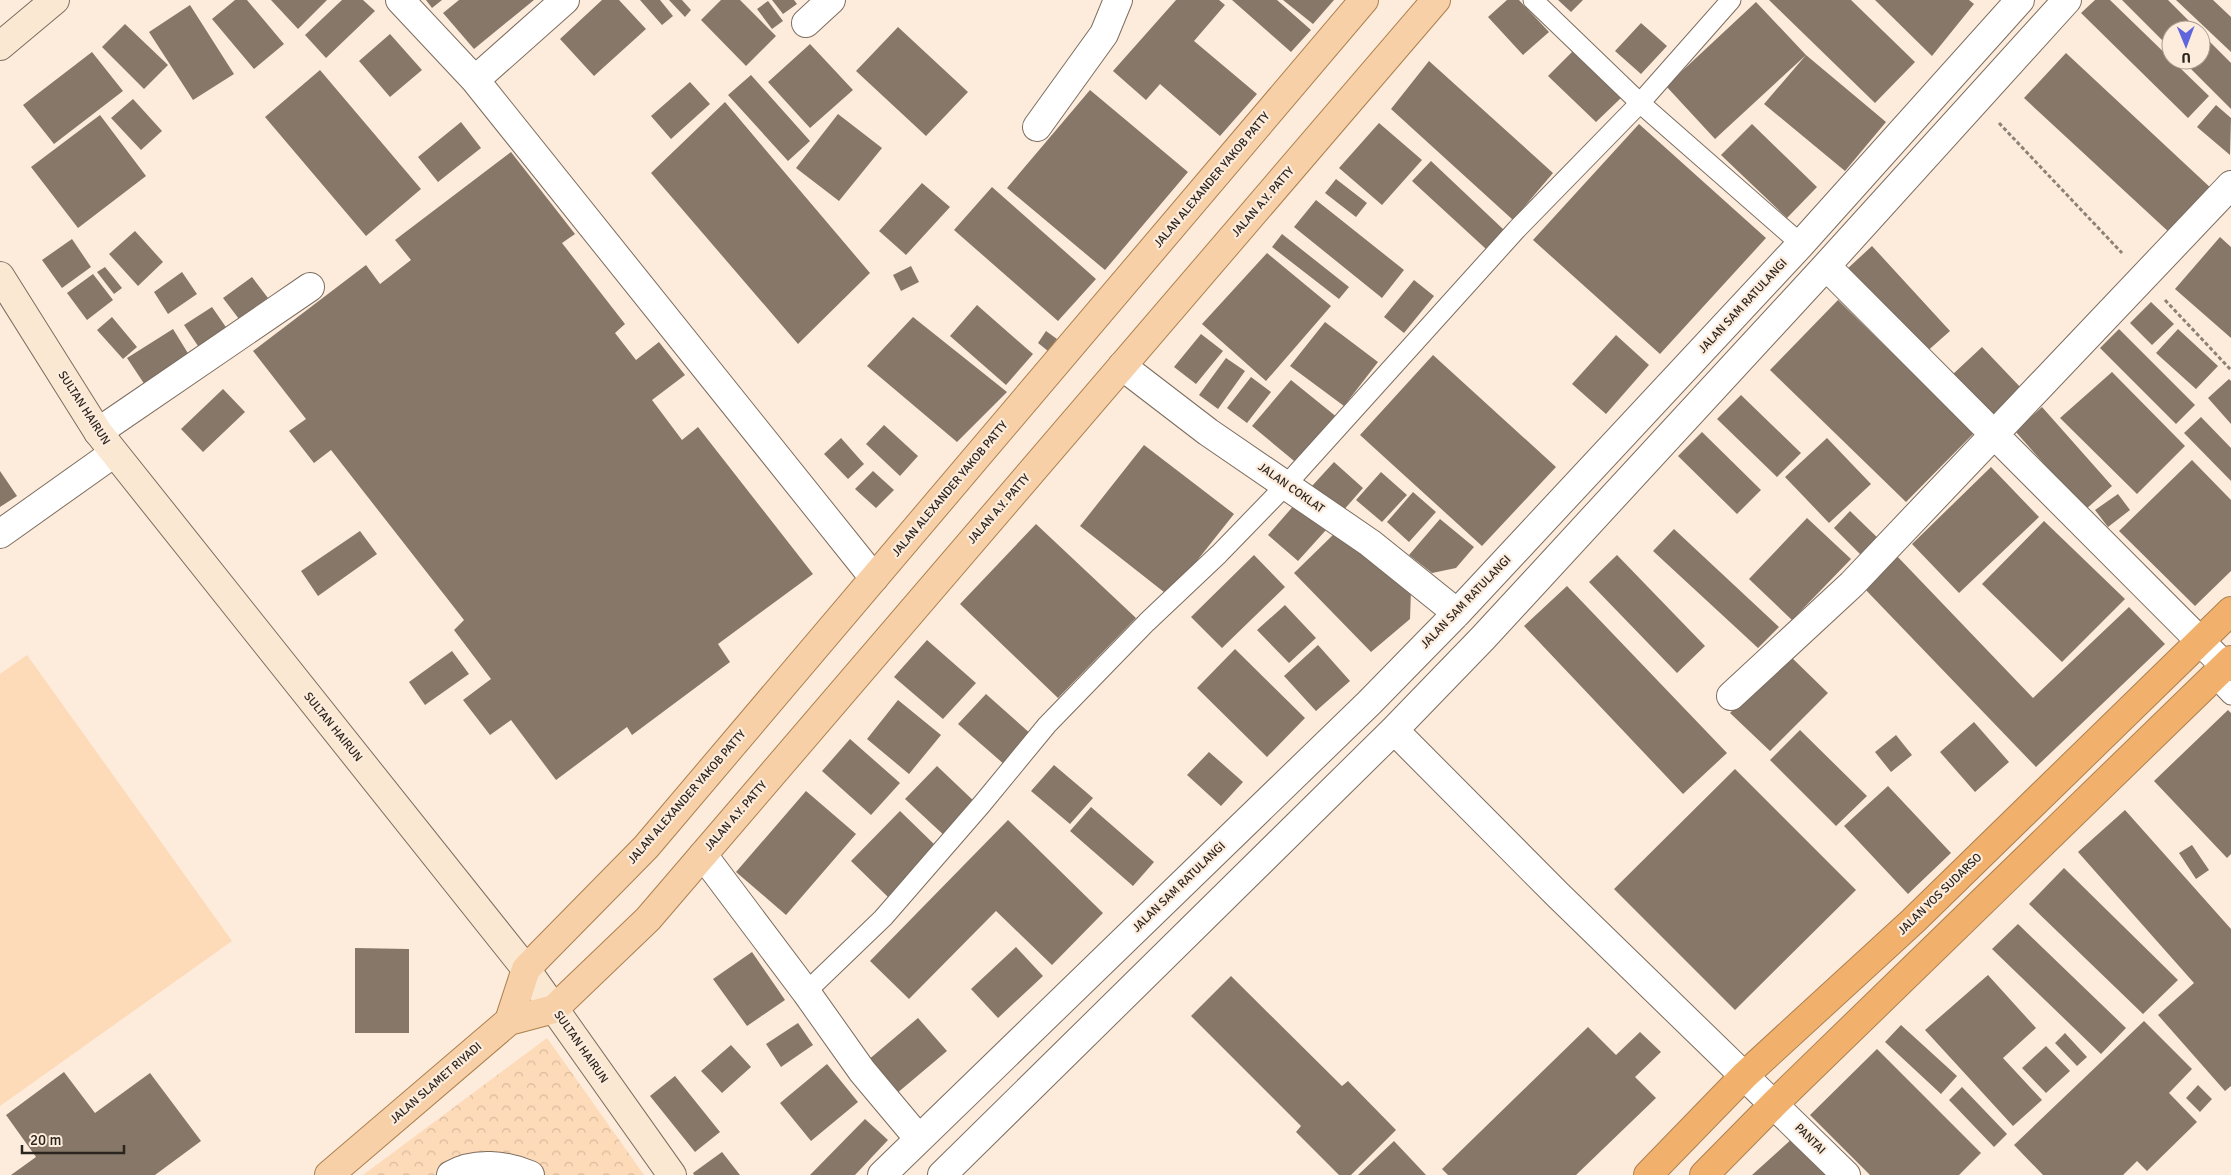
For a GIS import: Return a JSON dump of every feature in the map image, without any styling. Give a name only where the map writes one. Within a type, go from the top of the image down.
[{"type":"highway","name":"JALAN YOS SUDARSO","points":[[1648,1175],[1745,1076],[1913,921],[2231,611]]},
{"type":"highway","points":[[1704,1175],[1774,1104],[2225,674]]},
{"type":"main road","name":"JALAN ALEXANDER YAKOB PATTY","points":[[526,969],[646,846],[1364,0]]},
{"type":"main road","name":"JALAN A.Y. PATTY","points":[[554,1009],[648,919],[1436,0]]},
{"type":"main road","points":[[509,1021],[526,969]]},
{"type":"main road","name":"JALAN SLAMET RIYADI","points":[[329,1175],[509,1021],[554,1009]]},
{"type":"street","points":[[0,46],[55,0]]},
{"type":"street","points":[[400,0],[475,80],[874,578]]},
{"type":"street","points":[[475,80],[565,0]]},
{"type":"street","points":[[806,23],[831,0]]},
{"type":"street","points":[[1037,127],[1104,34],[1118,0]]},
{"type":"street","name":"JALAN SAM RATULANGI","points":[[882,1175],[1369,703],[1457,613],[1801,244],[2020,0]]},
{"type":"street","points":[[942,1175],[1394,730],[1483,638],[1826,266],[2067,0]]},
{"type":"street","points":[[1731,696],[1852,584],[1992,434],[2045,382],[2143,276],[2231,186]]},
{"type":"street","points":[[1826,266],[2200,641],[2225,674]]},
{"type":"street","name":"SULTAN HAIRUN","points":[[0,276],[98,432],[526,969],[672,1175]]},
{"type":"street","points":[[98,432],[310,287]]},
{"type":"street","name":"JALAN COKLAT","points":[[1122,366],[1208,432],[1370,543],[1457,613]]},
{"type":"street","points":[[0,534],[114,453]]},
{"type":"street","name":"PANTAI","points":[[1394,730],[1558,895],[1846,1175]]},
{"type":"street","points":[[703,855],[806,992],[862,1071],[919,1139]]},
{"type":"street","points":[[451,1175],[457,1171],[479,1166],[512,1168],[530,1175]]},
{"type":"lane","points":[[1533,0],[1640,103],[1801,244]]},
{"type":"lane","points":[[806,992],[883,918],[982,804],[1047,724],[1286,485],[1517,229],[1640,103],[1731,0]]},
{"type":"path","points":[[1976,99],[2231,370]]},
{"type":"green space","points":[[27,655],[232,941],[0,1106],[0,674]]},
{"type":"green space","points":[[547,1038],[644,1175],[363,1175]]},
{"type":"building","points":[[235,0],[247,0],[284,44],[254,69],[212,19]]},
{"type":"building","points":[[271,0],[327,0],[298,29]]},
{"type":"building","points":[[342,0],[363,0],[375,11],[326,58],[305,35]]},
{"type":"building","points":[[426,0],[442,0],[432,8]]},
{"type":"building","points":[[459,0],[534,0],[474,49],[443,13]]},
{"type":"building","points":[[602,0],[619,0],[646,29],[594,76],[560,39]]},
{"type":"building","points":[[640,0],[660,0],[673,16],[662,25]]},
{"type":"building","points":[[669,0],[682,0],[691,10],[685,17]]},
{"type":"building","points":[[721,0],[740,0],[776,36],[746,66],[701,20]]},
{"type":"building","points":[[772,0],[794,0],[797,4],[783,14]]},
{"type":"building","points":[[1176,0],[1219,0],[1225,5],[1194,41],[1257,94],[1220,136],[1160,84],[1146,100],[1113,71]]},
{"type":"building","points":[[1232,0],[1277,0],[1311,30],[1291,52]]},
{"type":"building","points":[[1283,0],[1334,0],[1313,24]]},
{"type":"building","points":[[1507,0],[1519,0],[1549,32],[1523,55],[1488,17]]},
{"type":"building","points":[[1558,0],[1583,0],[1571,12]]},
{"type":"building","points":[[1769,0],[1851,0],[1915,62],[1875,103]]},
{"type":"building","points":[[1875,0],[1969,0],[1974,4],[1932,56]]},
{"type":"building","points":[[2095,0],[2110,0],[2161,49],[2161,70],[2182,70],[2209,96],[2188,118],[2081,13]]},
{"type":"building","points":[[2122,0],[2168,0],[2188,20],[2161,20],[2161,39]]},
{"type":"building","points":[[2176,0],[2213,0],[2231,17],[2231,52],[2211,33],[2211,20],[2197,20]]},
{"type":"building","points":[[768,1],[783,21],[772,29],[757,9]]},
{"type":"building","points":[[1756,2],[1806,55],[1715,139],[1666,86]]},
{"type":"building","points":[[190,5],[234,74],[193,100],[149,32]]},
{"type":"building","points":[[1641,23],[1667,46],[1641,74],[1615,51]]},
{"type":"building","points":[[125,24],[168,65],[144,89],[102,47]]},
{"type":"building","points":[[898,27],[968,92],[926,136],[856,71]]},
{"type":"building","points":[[390,34],[422,70],[390,97],[359,61]]},
{"type":"building","points":[[2211,43],[2231,63],[2231,109],[2192,70],[2211,70]]},
{"type":"building","points":[[810,44],[853,90],[810,128],[768,82]]},
{"type":"building","points":[[1573,51],[1621,98],[1596,122],[1548,76]]},
{"type":"building","points":[[92,52],[123,91],[54,144],[23,105]]},
{"type":"building","points":[[2066,53],[2213,190],[2171,234],[2024,98]]},
{"type":"building","points":[[1806,55],[1886,122],[1845,171],[1764,104]]},
{"type":"building","points":[[1429,61],[1553,173],[1513,220],[1391,109]]},
{"type":"building","points":[[320,70],[421,189],[366,236],[265,117]]},
{"type":"building","points":[[751,75],[810,141],[788,161],[728,95]]},
{"type":"building","points":[[690,82],[710,104],[671,139],[651,116]]},
{"type":"building","points":[[1090,90],[1188,172],[1105,270],[1007,188]]},
{"type":"building","points":[[133,99],[162,131],[141,150],[111,118]]},
{"type":"building","points":[[725,102],[870,273],[798,344],[651,173]]},
{"type":"building","points":[[2216,105],[2231,118],[2230,155],[2197,127]]},
{"type":"building","points":[[838,114],[882,148],[839,201],[796,168]]},
{"type":"building","points":[[100,115],[146,176],[78,228],[31,167]]},
{"type":"building","points":[[461,122],[481,148],[438,182],[418,157]]},
{"type":"building","points":[[1379,123],[1422,160],[1382,205],[1339,168]]},
{"type":"building","points":[[1639,124],[1766,238],[1660,354],[1533,240]]},
{"type":"building","points":[[1752,124],[1817,187],[1787,218],[1721,155]]},
{"type":"building","points":[[511,152],[575,234],[562,243],[625,324],[615,333],[636,360],[659,342],[685,375],[652,400],[682,440],[698,427],[813,574],[718,644],[730,662],[632,735],[627,727],[556,780],[511,720],[490,735],[463,700],[491,679],[454,630],[464,620],[331,450],[314,463],[289,431],[306,419],[253,351],[366,265],[380,284],[411,260],[395,240]]},
{"type":"building","points":[[1431,161],[1504,230],[1486,249],[1412,181]]},
{"type":"building","points":[[1336,179],[1367,203],[1356,217],[1325,193]]},
{"type":"building","points":[[922,183],[950,207],[906,255],[879,231]]},
{"type":"building","points":[[992,187],[1096,279],[1058,321],[954,230]]},
{"type":"building","points":[[1316,200],[1404,270],[1382,298],[1294,227]]},
{"type":"building","points":[[135,231],[163,262],[138,286],[109,254]]},
{"type":"building","points":[[1282,234],[1349,287],[1339,299],[1272,247]]},
{"type":"building","points":[[2220,237],[2231,247],[2231,338],[2175,289]]},
{"type":"building","points":[[72,239],[91,267],[62,288],[42,260]]},
{"type":"building","points":[[1872,246],[1950,331],[1924,354],[1846,270]]},
{"type":"building","points":[[1267,253],[1331,306],[1266,381],[1202,324]]},
{"type":"building","points":[[911,266],[919,282],[901,291],[893,275]]},
{"type":"building","points":[[105,267],[122,288],[114,294],[97,272]]},
{"type":"building","points":[[182,272],[197,294],[168,314],[154,292]]},
{"type":"building","points":[[93,274],[113,300],[87,320],[67,293]]},
{"type":"building","points":[[252,277],[268,298],[239,319],[223,298]]},
{"type":"building","points":[[1414,280],[1434,296],[1404,333],[1384,317]]},
{"type":"building","points":[[1838,300],[1974,433],[1906,502],[1770,370]]},
{"type":"building","points":[[2151,302],[2174,324],[2152,345],[2130,323]]},
{"type":"building","points":[[977,305],[1033,354],[1006,385],[950,336]]},
{"type":"building","points":[[212,307],[230,333],[202,352],[184,325]]},
{"type":"building","points":[[112,317],[137,347],[123,359],[97,330]]},
{"type":"building","points":[[913,317],[1007,392],[957,442],[867,366]]},
{"type":"building","points":[[1325,322],[1378,362],[1344,406],[1290,366]]},
{"type":"building","points":[[173,329],[194,363],[149,391],[127,358]]},
{"type":"building","points":[[2119,329],[2195,405],[2176,424],[2100,348]]},
{"type":"building","points":[[2178,329],[2218,366],[2196,389],[2156,353]]},
{"type":"building","points":[[1046,331],[1057,339],[1048,351],[1038,343]]},
{"type":"building","points":[[1201,334],[1223,351],[1196,384],[1174,367]]},
{"type":"building","points":[[1616,335],[1649,365],[1606,414],[1572,384]]},
{"type":"building","points":[[1982,347],[2023,390],[1992,419],[1952,375]]},
{"type":"building","points":[[1433,355],[1556,467],[1482,546],[1360,435]]},
{"type":"building","points":[[1226,358],[1245,371],[1218,409],[1199,395]]},
{"type":"building","points":[[2112,372],[2185,446],[2137,494],[2060,418]]},
{"type":"building","points":[[1251,377],[1271,392],[1247,423],[1227,408]]},
{"type":"building","points":[[2229,379],[2231,381],[2231,424],[2208,398]]},
{"type":"building","points":[[1291,380],[1338,418],[1299,465],[1252,426]]},
{"type":"building","points":[[223,389],[245,412],[203,452],[181,429]]},
{"type":"building","points":[[1741,395],[1801,453],[1777,477],[1717,419]]},
{"type":"building","points":[[2042,407],[2112,486],[2085,510],[2015,431]]},
{"type":"building","points":[[2201,417],[2231,448],[2231,481],[2184,433]]},
{"type":"building","points":[[884,425],[918,456],[900,476],[866,444]]},
{"type":"building","points":[[1702,432],[1761,490],[1737,514],[1678,456]]},
{"type":"building","points":[[841,438],[864,464],[848,479],[824,454]]},
{"type":"building","points":[[1827,438],[1871,484],[1829,523],[1785,477]]},
{"type":"building","points":[[1144,445],[1234,514],[1169,596],[1080,526]]},
{"type":"building","points":[[2192,460],[2231,500],[2231,571],[2195,606],[2119,531]]},
{"type":"building","points":[[1334,462],[1363,488],[1342,512],[1312,486]]},
{"type":"building","points":[[1991,467],[2039,517],[1959,593],[1912,544]]},
{"type":"building","points":[[0,471],[17,496],[0,507]]},
{"type":"building","points":[[873,471],[894,490],[876,508],[855,489]]},
{"type":"building","points":[[1381,472],[1407,495],[1382,522],[1356,500]]},
{"type":"building","points":[[1413,492],[1436,512],[1409,542],[1387,522]]},
{"type":"building","points":[[2118,494],[2130,510],[2108,527],[2095,510]]},
{"type":"building","points":[[1296,503],[1326,530],[1298,561],[1268,535]]},
{"type":"building","points":[[1850,511],[1884,544],[1867,561],[1834,528]]},
{"type":"building","points":[[1807,518],[1851,559],[1792,620],[1749,579]]},
{"type":"building","points":[[1440,519],[1474,547],[1456,568],[1432,573],[1409,555]]},
{"type":"building","points":[[2044,521],[2125,599],[2062,662],[1982,584]]},
{"type":"building","points":[[1036,524],[1136,618],[1058,698],[960,604]]},
{"type":"building","points":[[1674,529],[1779,627],[1758,648],[1653,551]]},
{"type":"building","points":[[360,531],[377,554],[318,596],[301,571]]},
{"type":"building","points":[[1336,532],[1411,590],[1410,619],[1371,652],[1294,573]]},
{"type":"building","points":[[1895,554],[2033,698],[2129,607],[2165,644],[2036,767],[1862,586]]},
{"type":"building","points":[[1254,555],[1285,587],[1222,648],[1191,617]]},
{"type":"building","points":[[1617,555],[1705,646],[1677,673],[1589,582]]},
{"type":"building","points":[[1567,586],[1727,753],[1683,794],[1524,626]]},
{"type":"building","points":[[1285,605],[1316,638],[1289,663],[1257,630]]},
{"type":"building","points":[[927,640],[976,683],[943,719],[894,677]]},
{"type":"building","points":[[1318,645],[1350,681],[1316,711],[1284,676]]},
{"type":"building","points":[[1235,649],[1305,718],[1267,757],[1197,688]]},
{"type":"building","points":[[452,651],[469,674],[425,705],[409,682]]},
{"type":"building","points":[[1788,654],[1828,693],[1770,751],[1730,713]]},
{"type":"building","points":[[986,694],[1032,735],[1005,765],[958,724]]},
{"type":"building","points":[[898,700],[941,735],[909,774],[867,739]]},
{"type":"building","points":[[2228,710],[2231,713],[2231,854],[2227,858],[2154,781]]},
{"type":"building","points":[[1974,722],[2009,762],[1975,792],[1940,752]]},
{"type":"building","points":[[1800,730],[1867,796],[1836,826],[1770,760]]},
{"type":"building","points":[[1896,735],[1912,755],[1891,772],[1875,752]]},
{"type":"building","points":[[850,739],[900,783],[871,815],[822,771]]},
{"type":"building","points":[[1209,752],[1243,782],[1221,806],[1187,775]]},
{"type":"building","points":[[1054,765],[1093,798],[1070,824],[1031,791]]},
{"type":"building","points":[[937,766],[978,805],[947,838],[905,799]]},
{"type":"building","points":[[1735,769],[1856,890],[1735,1010],[1614,889]]},
{"type":"building","points":[[1888,786],[1951,853],[1908,894],[1844,826]]},
{"type":"building","points":[[806,791],[856,834],[786,915],[736,872]]},
{"type":"building","points":[[1091,807],[1154,862],[1133,886],[1070,831]]},
{"type":"building","points":[[2125,810],[2231,929],[2231,1086],[2225,1091],[2158,1015],[2194,983],[2078,852]]},
{"type":"building","points":[[900,811],[937,847],[888,897],[851,861]]},
{"type":"building","points":[[1008,820],[1103,913],[1052,965],[996,911],[909,999],[870,961]]},
{"type":"building","points":[[2192,845],[2209,870],[2196,879],[2179,853]]},
{"type":"building","points":[[2064,868],[2178,980],[2143,1014],[2029,904]]},
{"type":"building","points":[[2018,924],[2126,1028],[2101,1054],[1992,949]]},
{"type":"building","points":[[1016,947],[1043,976],[998,1018],[971,989]]},
{"type":"building","points":[[355,948],[409,949],[409,1033],[355,1033]]},
{"type":"building","points":[[752,952],[785,1000],[747,1026],[713,979]]},
{"type":"building","points":[[1988,975],[2036,1028],[2003,1058],[2042,1100],[2013,1126],[1925,1030]]},
{"type":"building","points":[[1231,976],[1342,1086],[1348,1081],[1396,1130],[1351,1175],[1339,1175],[1296,1132],[1301,1126],[1191,1016]]},
{"type":"building","points":[[918,1018],[947,1051],[896,1094],[867,1061]]},
{"type":"building","points":[[2144,1021],[2192,1069],[2169,1093],[2197,1122],[2147,1171],[2137,1161],[2123,1175],[2043,1175],[2014,1145]]},
{"type":"building","points":[[798,1023],[813,1045],[781,1067],[766,1044]]},
{"type":"building","points":[[1901,1025],[1957,1076],[1941,1094],[1885,1042]]},
{"type":"building","points":[[1588,1027],[1616,1055],[1640,1032],[1661,1052],[1635,1077],[1656,1098],[1576,1175],[1448,1175],[1442,1169]]},
{"type":"building","points":[[2065,1033],[2087,1057],[2077,1066],[2055,1043]]},
{"type":"building","points":[[731,1045],[751,1067],[722,1093],[701,1071]]},
{"type":"building","points":[[2046,1046],[2070,1071],[2046,1093],[2022,1068]]},
{"type":"building","points":[[1877,1049],[1981,1153],[1959,1175],[1870,1175],[1810,1115]]},
{"type":"building","points":[[827,1064],[858,1102],[811,1141],[780,1103]]},
{"type":"building","points":[[64,1072],[95,1113],[150,1073],[201,1141],[155,1175],[11,1175],[36,1157],[6,1115]]},
{"type":"building","points":[[675,1076],[720,1132],[695,1152],[650,1096]]},
{"type":"building","points":[[2198,1085],[2212,1099],[2200,1112],[2186,1098]]},
{"type":"building","points":[[1962,1087],[2007,1134],[1994,1147],[1949,1100]]},
{"type":"building","points":[[865,1119],[888,1140],[855,1175],[810,1175]]},
{"type":"building","points":[[1794,1137],[1830,1175],[1752,1175]]},
{"type":"building","points":[[1394,1141],[1426,1175],[1358,1175]]},
{"type":"building","points":[[722,1152],[740,1175],[694,1175],[693,1173]]}]
